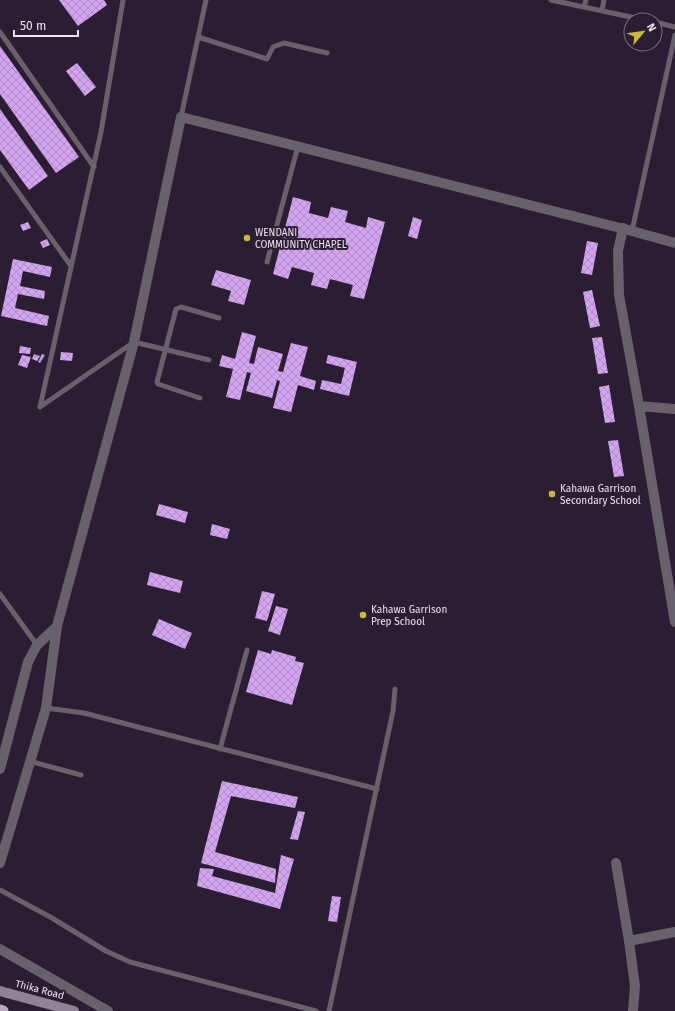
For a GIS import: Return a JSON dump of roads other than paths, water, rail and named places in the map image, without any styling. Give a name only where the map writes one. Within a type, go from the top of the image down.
[{"type":"main road","name":"Thika Road","points":[[0,991],[74,1011]]},
{"type":"street","points":[[0,863],[29,761],[46,708],[57,626],[134,342],[181,117],[675,243]]},
{"type":"street","points":[[628,230],[618,251],[619,295],[675,622]]},
{"type":"street","points":[[639,406],[675,409]]},
{"type":"street","points":[[0,770],[28,662],[37,645],[57,626]]},
{"type":"street","points":[[616,863],[635,986],[633,1011]]},
{"type":"street","points":[[629,941],[675,932]]},
{"type":"street","points":[[0,949],[108,1011]]},
{"type":"lane","points":[[123,0],[101,132],[40,407],[134,342],[209,360]]},
{"type":"lane","points":[[181,117],[206,0]]},
{"type":"lane","points":[[551,0],[623,15]]},
{"type":"lane","points":[[584,7],[586,0]]},
{"type":"lane","points":[[602,10],[604,0]]},
{"type":"lane","points":[[663,24],[675,27]]},
{"type":"lane","points":[[0,32],[94,166]]},
{"type":"lane","points":[[628,230],[675,35]]},
{"type":"lane","points":[[198,37],[267,59],[273,47],[284,42],[327,53]]},
{"type":"lane","points":[[267,262],[298,146]]},
{"type":"lane","points":[[0,167],[71,266]]},
{"type":"lane","points":[[200,398],[158,384],[157,382],[176,309],[181,307],[219,318]]},
{"type":"lane","points":[[0,594],[37,645]]},
{"type":"lane","points":[[220,749],[247,650]]},
{"type":"lane","points":[[329,1011],[393,711],[395,689]]},
{"type":"lane","points":[[46,708],[84,713],[377,789]]},
{"type":"lane","points":[[29,761],[81,775]]},
{"type":"lane","points":[[0,890],[52,918],[106,951],[130,962],[316,1011]]},
{"type":"place","name":"WENDANI COMMUNITY CHAPEL","points":[[247,238]]},
{"type":"place","name":"Kahawa Garrison Secondary School","points":[[552,494]]},
{"type":"place","name":"Kahawa Garrison Prep School","points":[[363,615]]}]
